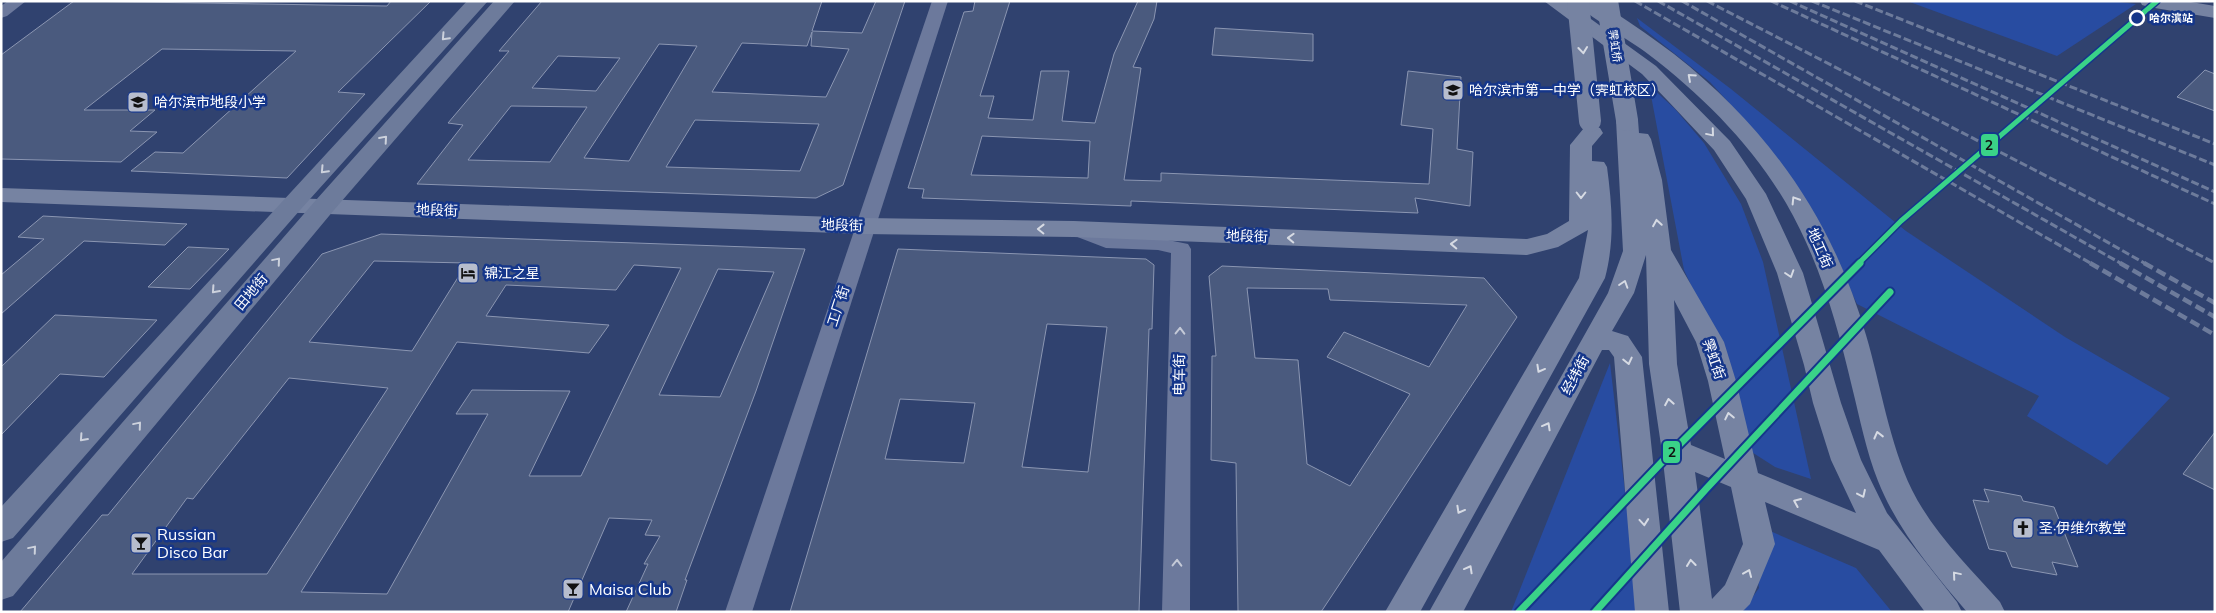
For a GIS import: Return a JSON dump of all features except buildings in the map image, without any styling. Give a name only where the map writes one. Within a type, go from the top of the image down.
[{"type":"highway","name":"田地街","points":[[1,529],[292,204],[478,1]]},
{"type":"highway","name":"田地街","points":[[1,586],[325,205],[505,1]]},
{"type":"main road","points":[[1553,1],[1648,70],[1676,96],[1722,146],[1758,199],[1790,273],[1818,365],[1827,403],[1846,460],[1875,521],[1945,612]]},
{"type":"main road","points":[[1402,612],[1592,278],[1600,251],[1602,224],[1578,1]]},
{"type":"main road","name":"地工街","points":[[1584,1],[1639,36],[1689,75],[1744,127],[1771,163],[1815,235],[1841,296],[1881,451],[1898,493],[1915,525],[1988,612]]},
{"type":"main road","name":"霁虹桥","points":[[1607,1],[1627,120]]},
{"type":"main road","points":[[2149,1],[2215,12]]},
{"type":"main road","name":"霁虹街","points":[[1627,120],[1639,138],[1650,180],[1660,251],[1662,364],[1677,452],[1697,612]]},
{"type":"main road","name":"经纬街","points":[[1446,612],[1592,342],[1621,293],[1635,251],[1627,120]]},
{"type":"main road","name":"地段街","points":[[1,194],[864,226],[1074,229],[1527,248],[1546,244],[1563,237],[1581,224],[1582,145],[1591,127]]},
{"type":"main road","name":"霁虹街","points":[[1660,251],[1710,342],[1722,381],[1759,544],[1738,594],[1720,612]]},
{"type":"main road","points":[[1592,342],[1610,339],[1621,343],[1628,358],[1652,612]]},
{"type":"main road","points":[[1677,452],[1890,541]]},
{"type":"street","points":[[1,13],[18,1]]},
{"type":"street","name":"工厂街","points":[[738,612],[864,226],[940,1]]},
{"type":"street","name":"电车街","points":[[1074,229],[1106,242],[1158,244],[1181,249],[1176,612]]},
{"type":"shaded area","points":[[1907,1],[2112,1],[2136,4],[2057,56]]},
{"type":"shaded area","points":[[1637,18],[1731,89],[1906,231],[2065,337],[2170,398],[2107,465],[2027,416],[2039,396],[1857,304],[1825,236],[1739,114],[1710,82],[1640,26]]},
{"type":"shaded area","points":[[1649,85],[1675,109],[1704,143],[1741,204],[1763,262],[1811,479],[1775,467],[1747,449],[1725,359],[1684,270]]},
{"type":"shaded area","points":[[1610,363],[1639,612],[1511,612]]},
{"type":"shaded area","points":[[1749,522],[1856,568],[1892,612],[1742,612],[1759,588]]},
{"type":"railway","points":[[1635,1],[2092,264]]},
{"type":"railway","points":[[1658,1],[2122,264]]},
{"type":"railway","points":[[1682,1],[2146,264]]},
{"type":"railway","points":[[1707,1],[2215,263]]},
{"type":"railway","points":[[1771,1],[2215,204]]},
{"type":"railway","points":[[1790,1],[2215,192]]},
{"type":"railway","points":[[1812,1],[2215,165]]},
{"type":"railway","points":[[1855,1],[2215,144]]},
{"type":"railway","points":[[2090,263],[2215,335]]},
{"type":"railway","points":[[2120,263],[2215,317]]},
{"type":"railway","points":[[2144,263],[2215,303]]},
{"type":"transit line","name":"2","points":[[1519,612],[1662,462],[1901,221],[2157,1]]},
{"type":"transit line","name":"2","points":[[1595,612],[1706,489],[1890,292]]},
{"type":"place","name":"哈尔滨站","points":[[2137,18]]},
{"type":"place","name":"哈尔滨市第一中学（霁虹校区）","points":[[1453,90]]},
{"type":"place","name":"哈尔滨市地段小学","points":[[138,102]]},
{"type":"place","name":"锦江之星","points":[[468,273]]},
{"type":"place","name":"圣·伊维尔教堂","points":[[2023,528]]},
{"type":"place","name":"Russian Disco Bar","points":[[141,543]]},
{"type":"place","name":"Maisa Club","points":[[573,589]]}]
